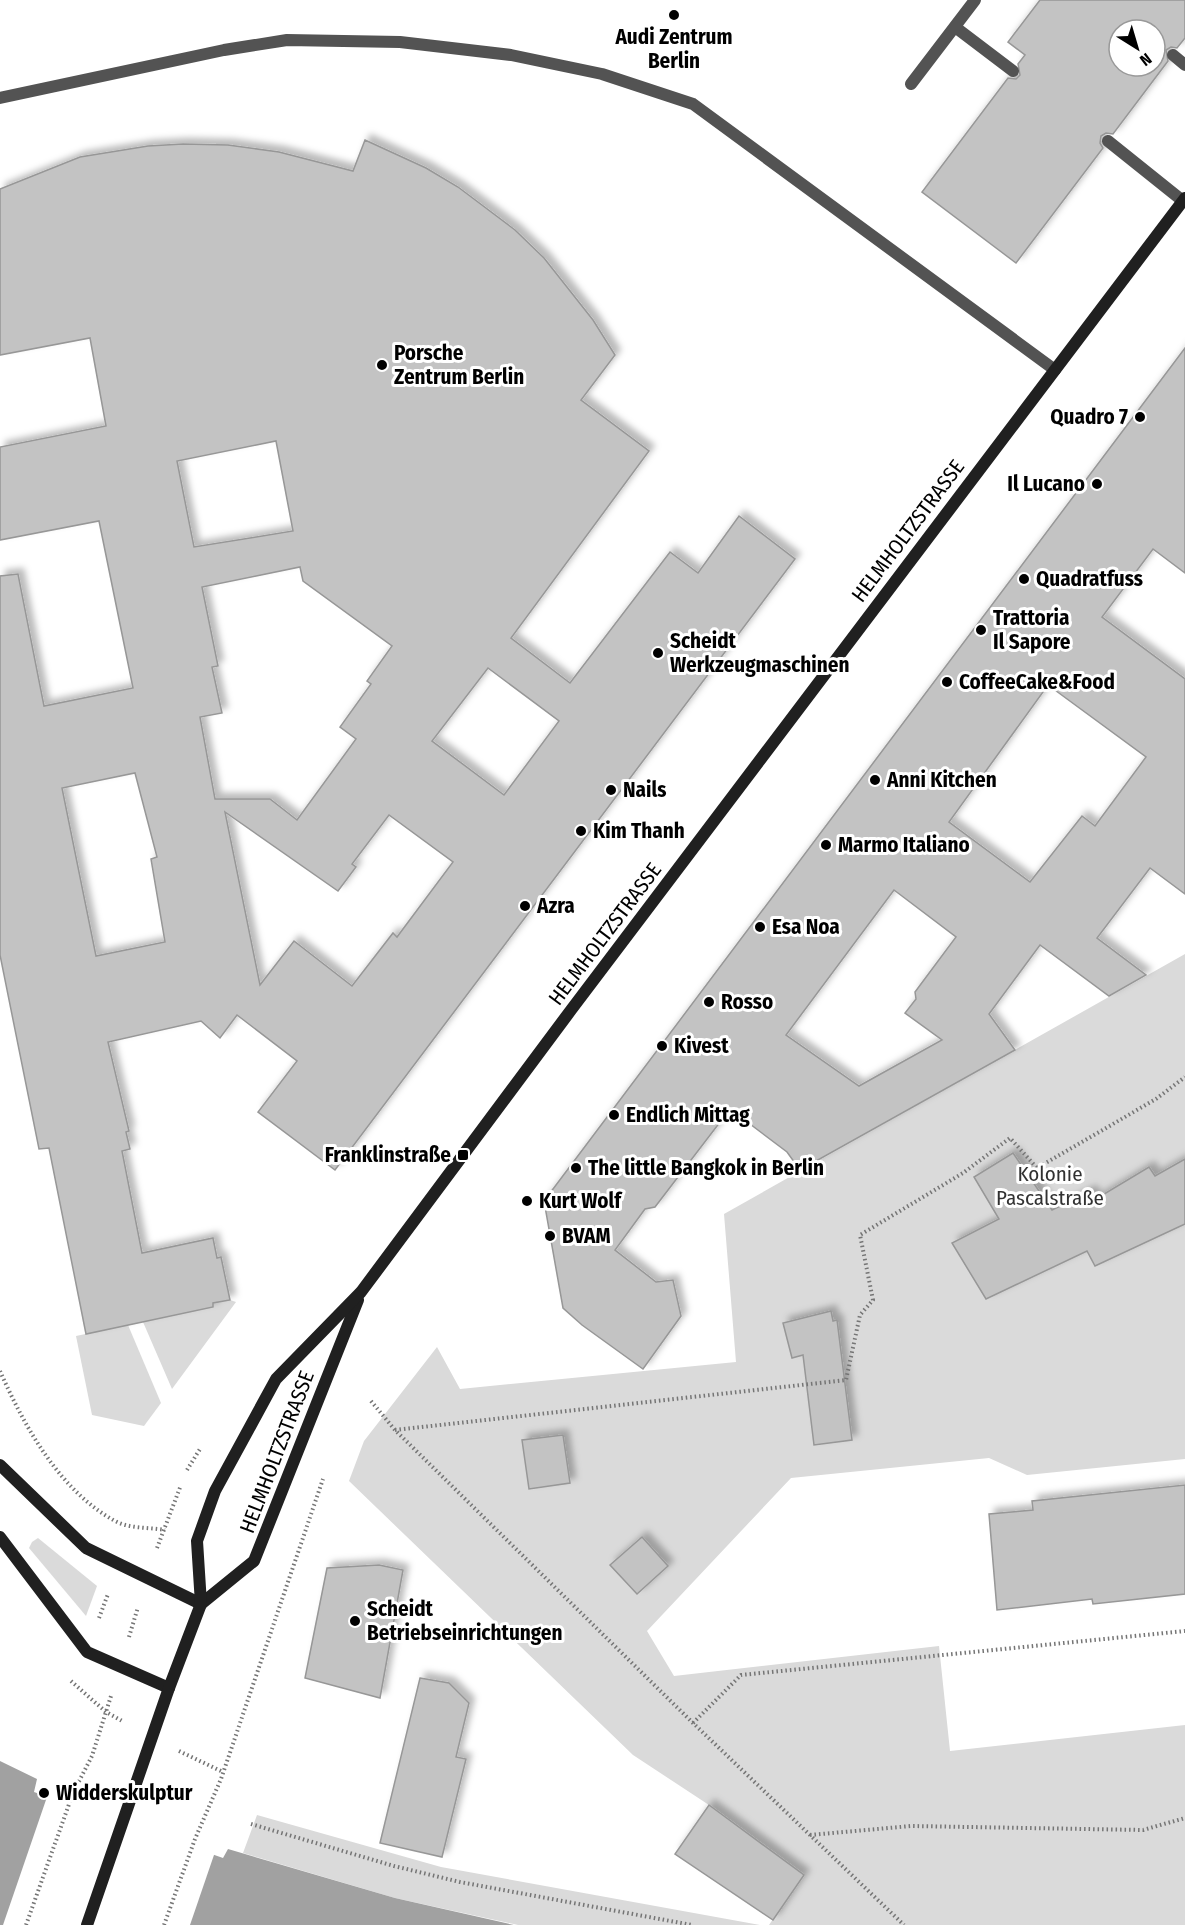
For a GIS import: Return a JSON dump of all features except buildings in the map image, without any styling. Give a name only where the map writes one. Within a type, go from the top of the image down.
[{"type":"street","name":"HELMHOLTZSTRASSE","points":[[87,1925],[169,1688],[201,1604],[196,1541],[215,1491],[276,1379],[361,1292],[1184,199]]},
{"type":"street","name":"HELMHOLTZSTRASSE","points":[[201,1604],[255,1561],[361,1292]]},
{"type":"street","points":[[0,1465],[86,1548],[201,1604]]},
{"type":"street","points":[[0,1537],[17,1563],[87,1652],[169,1688]]},
{"type":"lane","points":[[911,84],[975,0]]},
{"type":"lane","points":[[955,27],[1013,71]]},
{"type":"lane","points":[[0,98],[224,50],[287,40],[400,42],[510,55],[602,74],[693,104],[1055,370]]},
{"type":"lane","points":[[1173,55],[1185,65]]},
{"type":"lane","points":[[1108,141],[1184,199]]},
{"type":"path","points":[[395,1430],[846,1380],[860,1315],[873,1300],[861,1235],[963,1173],[1010,1138],[1037,1167],[1156,1099],[1185,1077]]},
{"type":"path","points":[[0,1371],[15,1407],[45,1451],[78,1491],[115,1521]]},
{"type":"path","points":[[371,1401],[395,1430],[693,1723],[904,1925]]},
{"type":"path","points":[[26,1925],[73,1793],[92,1756],[147,1579],[176,1495]]},
{"type":"path","points":[[164,1925],[195,1839],[223,1772],[302,1541]]},
{"type":"path","points":[[97,1624],[108,1593]]},
{"type":"path","points":[[693,1723],[741,1675],[1185,1631]]},
{"type":"path","points":[[210,1766],[223,1772]]},
{"type":"path","points":[[809,1835],[911,1826],[1143,1830],[1185,1818]]},
{"type":"path","points":[[251,1824],[393,1866],[460,1882],[692,1925]]},
{"type":"green space","name":"Kolonie Pascalstraße","points":[[1185,954],[1185,1459],[1027,1475],[989,1458],[791,1478],[647,1631],[674,1676],[939,1646],[950,1751],[1185,1725],[1185,1925],[769,1925],[803,1874],[709,1805],[633,1755],[349,1481],[364,1441],[437,1347],[460,1389],[736,1362],[724,1214]]},
{"type":"green space","points":[[230,1300],[236,1302],[172,1389],[143,1322],[213,1307],[213,1303]]},
{"type":"green space","points":[[128,1325],[161,1403],[144,1426],[92,1415],[76,1336]]},
{"type":"green space","points":[[38,1538],[97,1586],[86,1616],[29,1548]]},
{"type":"green space","points":[[257,1815],[441,1867],[760,1925],[518,1925],[395,1898],[243,1853]]},
{"type":"shaded area","points":[[0,1761],[37,1779],[34,1792],[223,1858],[228,1849],[395,1898],[514,1925],[0,1925]]},
{"type":"pier","points":[[48,1794],[215,1852],[190,1925],[3,1925]]},
{"type":"place","name":"Audi Zentrum Berlin","points":[[674,15]]},
{"type":"place","name":"Porsche Zentrum Berlin","points":[[382,365]]},
{"type":"place","name":"Quadro 7","points":[[1140,417]]},
{"type":"place","name":"Il Lucano","points":[[1097,484]]},
{"type":"place","name":"Quadratfuss","points":[[1024,579]]},
{"type":"place","name":"Trattoria Il Sapore","points":[[981,630]]},
{"type":"place","name":"Scheidt Werkzeugmaschinen","points":[[658,653]]},
{"type":"place","name":"CoffeeCake&Food","points":[[947,682]]},
{"type":"place","name":"Anni Kitchen","points":[[875,780]]},
{"type":"place","name":"Nails","points":[[611,790]]},
{"type":"place","name":"Kim Thanh","points":[[581,831]]},
{"type":"place","name":"Marmo Italiano","points":[[826,845]]},
{"type":"place","name":"Azra","points":[[525,906]]},
{"type":"place","name":"Esa Noa","points":[[760,927]]},
{"type":"place","name":"Rosso","points":[[709,1002]]},
{"type":"place","name":"Kivest","points":[[662,1046]]},
{"type":"place","name":"Endlich Mittag","points":[[614,1115]]},
{"type":"place","name":"Franklinstraße","points":[[463,1155]]},
{"type":"place","name":"The little Bangkok in Berlin","points":[[576,1168]]},
{"type":"place","name":"Kurt Wolf","points":[[527,1201]]},
{"type":"place","name":"BVAM","points":[[550,1236]]},
{"type":"place","name":"Scheidt Betriebseinrichtungen","points":[[355,1621]]},
{"type":"place","name":"Widderskulptur","points":[[44,1793]]}]
